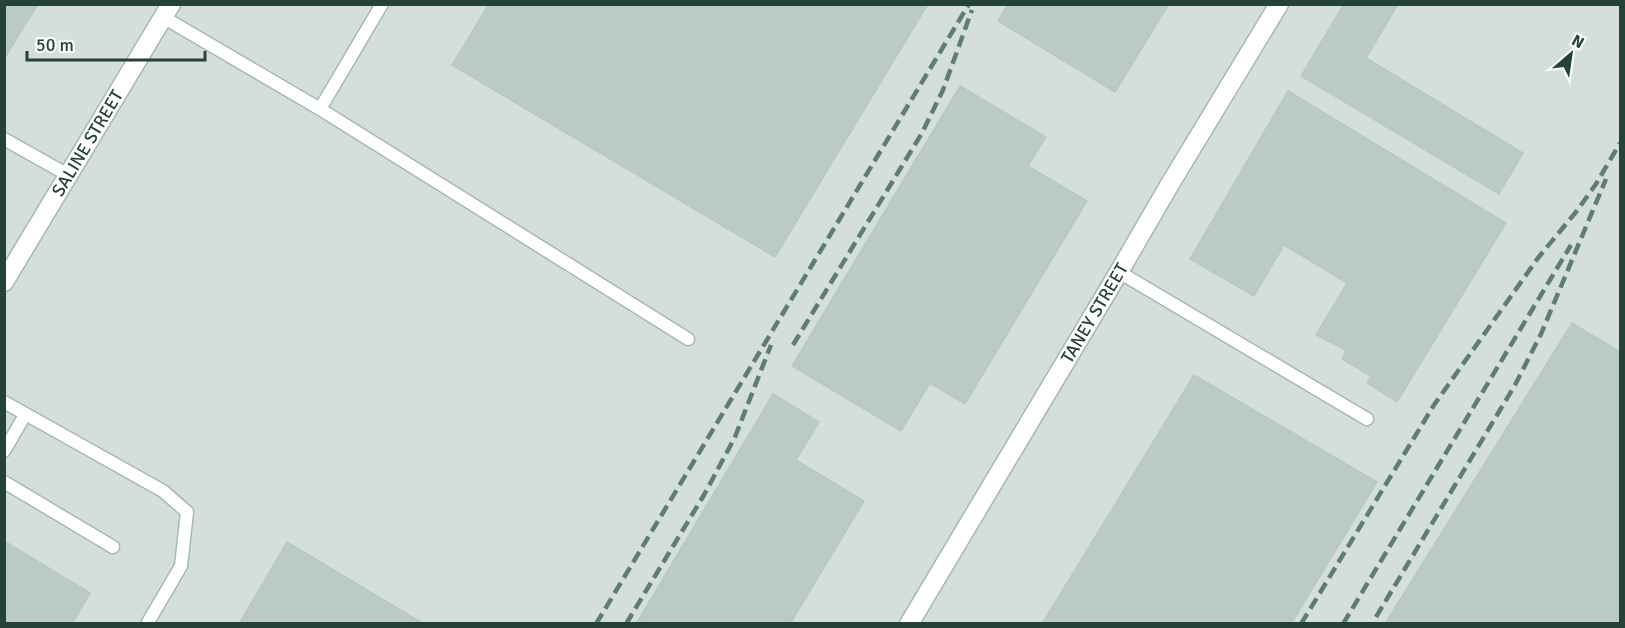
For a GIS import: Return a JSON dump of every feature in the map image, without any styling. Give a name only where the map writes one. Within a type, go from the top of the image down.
[{"type":"street","name":"TANEY STREET","points":[[909,624],[1279,4]]},
{"type":"street","name":"SALINE STREET","points":[[4,282],[167,11]]},
{"type":"lane","points":[[320,109],[382,4]]},
{"type":"lane","points":[[167,11],[688,339]]},
{"type":"lane","points":[[4,139],[68,175]]},
{"type":"lane","points":[[1119,272],[1367,419]]},
{"type":"lane","points":[[4,402],[163,491],[187,512],[181,566],[147,624]]},
{"type":"lane","points":[[4,451],[25,415]]},
{"type":"lane","points":[[4,482],[113,547]]},
{"type":"shaded area","points":[[5,5],[1620,5],[1620,623],[5,623]]},
{"type":"building","points":[[4,4],[38,4],[4,59]]},
{"type":"building","points":[[489,4],[928,4],[775,257],[452,65]]},
{"type":"building","points":[[1008,4],[1169,4],[1115,92],[998,21]]},
{"type":"building","points":[[1344,4],[1398,4],[1366,58],[1523,153],[1499,194],[1301,76]]},
{"type":"building","points":[[960,86],[1046,137],[1028,166],[1087,201],[965,404],[930,383],[901,431],[792,366]]},
{"type":"building","points":[[1288,91],[1506,223],[1397,402],[1367,383],[1371,376],[1342,359],[1346,350],[1316,335],[1347,283],[1284,245],[1254,296],[1190,259]]},
{"type":"building","points":[[1572,323],[1620,352],[1620,624],[1385,624]]},
{"type":"building","points":[[1194,375],[1377,482],[1291,624],[1042,624]]},
{"type":"building","points":[[773,394],[819,422],[796,460],[864,501],[790,624],[636,624]]},
{"type":"building","points":[[4,541],[90,593],[72,624],[4,624]]},
{"type":"building","points":[[287,542],[424,624],[239,624]]},
{"type":"railway","points":[[596,624],[969,4]]},
{"type":"railway","points":[[793,345],[922,133],[943,90],[972,10]]},
{"type":"railway","points":[[1301,624],[1434,405],[1538,258],[1596,184],[1620,143]]},
{"type":"railway","points":[[1376,617],[1515,385],[1541,334],[1606,179]]},
{"type":"railway","points":[[1343,624],[1571,245]]},
{"type":"railway","points":[[626,624],[704,495],[735,437],[771,345]]}]
